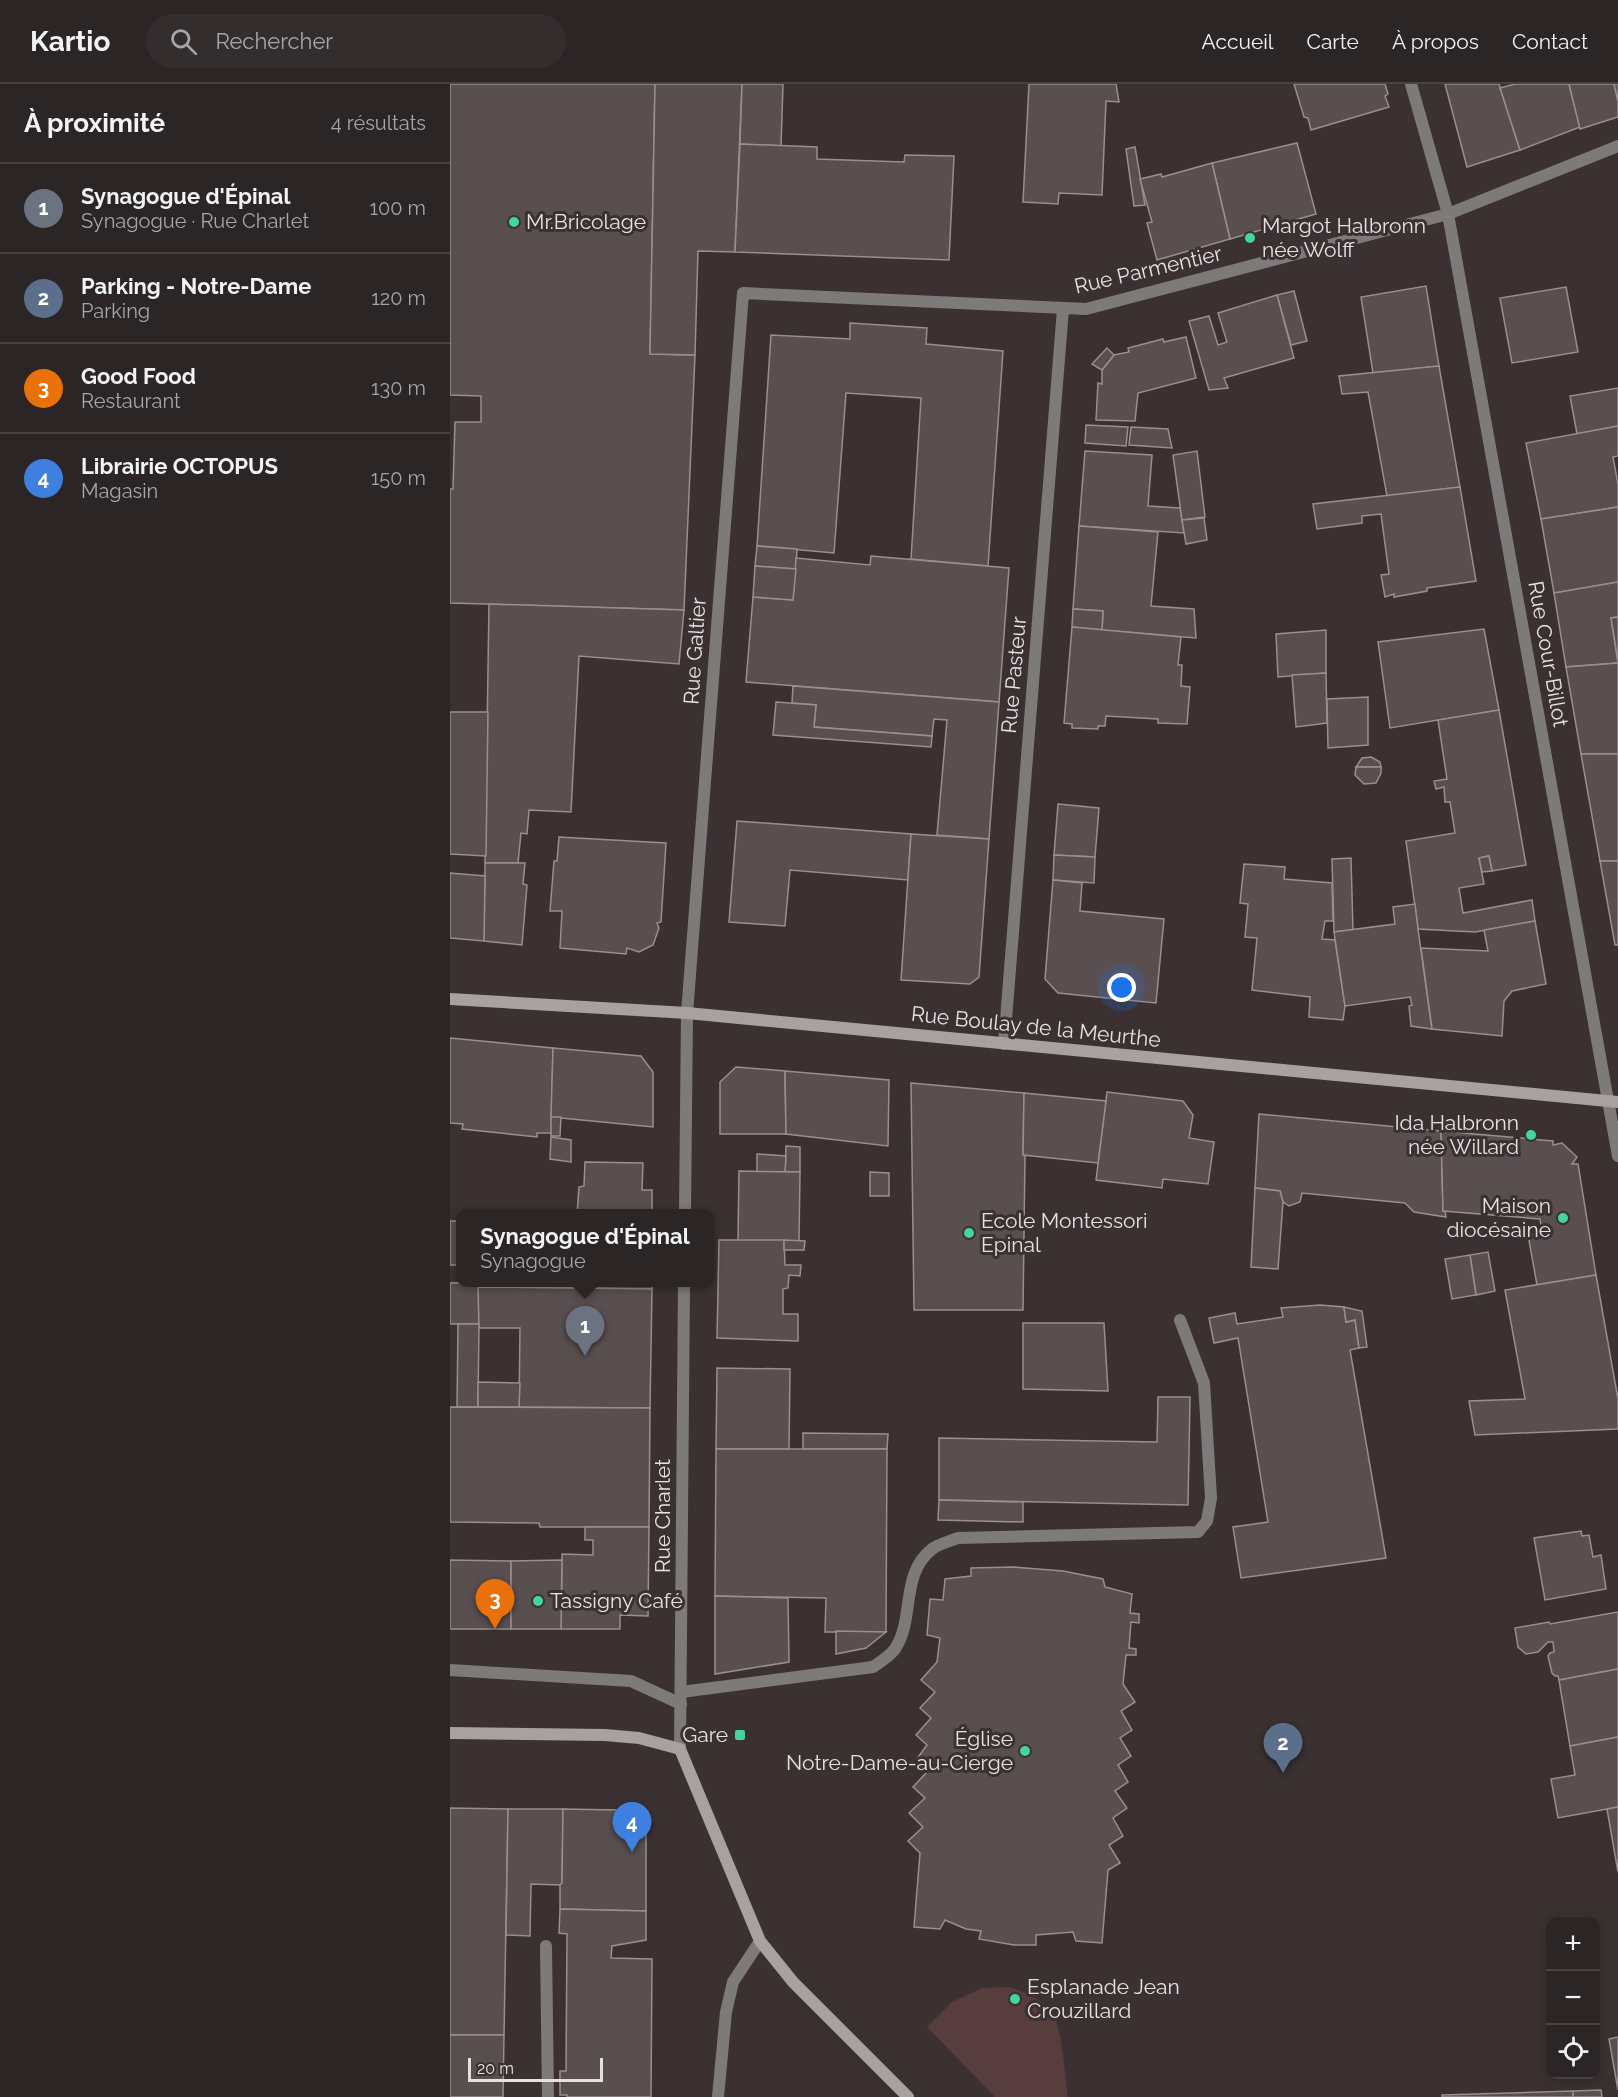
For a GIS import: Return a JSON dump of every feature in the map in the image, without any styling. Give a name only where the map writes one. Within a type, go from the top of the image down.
[{"type":"main road","name":"Rue Boulay de la Meurthe","points":[[450,999],[687,1013],[1614,1102]]},
{"type":"main road","points":[[450,1733],[605,1735],[639,1738],[680,1749],[760,1941],[794,1982],[908,2097]]},
{"type":"street","name":"Rue Cour-Billot","points":[[1412,84],[1448,214],[1614,1102],[1618,1156]]},
{"type":"street","points":[[1448,214],[1618,146]]},
{"type":"street","name":"Rue Parmentier","points":[[743,293],[1086,309],[1448,214]]},
{"type":"street","name":"Rue Galtier","points":[[687,1013],[743,293]]},
{"type":"street","name":"Rue Pasteur","points":[[1004,1044],[1063,309]]},
{"type":"street","points":[[685,1209],[687,1013]]},
{"type":"street","name":"Rue Charlet","points":[[680,1749],[684,1287]]},
{"type":"street","points":[[450,1670],[631,1681],[681,1698],[873,1667],[894,1652],[903,1634],[912,1580],[920,1562],[933,1548],[958,1538],[1198,1532],[1207,1521],[1210,1498],[1204,1383],[1180,1320]]},
{"type":"street","points":[[718,2097],[726,2012],[733,1982],[760,1941]]},
{"type":"street","points":[[546,1946],[548,2097]]},
{"type":"shaded area","points":[[1010,1987],[1040,2000],[1053,2014],[1061,2041],[1068,2097],[995,2097],[927,2027],[952,2002],[982,1988]]},
{"type":"building","points":[[450,84],[655,84],[650,354],[695,355],[684,610],[450,603],[450,489],[453,489],[455,422],[481,422],[481,396],[450,395]]},
{"type":"building","points":[[655,84],[742,84],[735,252],[698,251],[695,355],[650,354]]},
{"type":"building","points":[[742,84],[783,84],[781,146],[740,144]]},
{"type":"building","points":[[1029,84],[1116,84],[1119,102],[1106,101],[1102,195],[1059,193],[1058,204],[1023,202]]},
{"type":"building","points":[[1294,84],[1385,84],[1388,94],[1385,96],[1389,107],[1311,130],[1308,118],[1304,117]]},
{"type":"building","points":[[1445,84],[1499,84],[1520,150],[1467,167]]},
{"type":"building","points":[[1515,84],[1569,84],[1580,127],[1520,150],[1500,88]]},
{"type":"building","points":[[1569,84],[1614,84],[1618,101],[1618,117],[1580,129]]},
{"type":"building","points":[[1614,84],[1618,84],[1618,101]]},
{"type":"building","points":[[1297,143],[1316,214],[1230,239],[1212,163]]},
{"type":"building","points":[[740,144],[817,147],[817,159],[904,162],[905,155],[954,156],[949,260],[735,252]]},
{"type":"building","points":[[1135,147],[1145,205],[1134,206],[1126,149]]},
{"type":"building","points":[[1212,163],[1230,239],[1157,260],[1147,223],[1152,222],[1140,179],[1161,174],[1162,177]]},
{"type":"building","points":[[1426,286],[1439,366],[1373,373],[1361,297]]},
{"type":"building","points":[[1566,287],[1578,352],[1512,363],[1500,298]]},
{"type":"building","points":[[1294,291],[1307,341],[1291,345],[1277,295]]},
{"type":"building","points":[[1277,295],[1294,358],[1224,378],[1228,388],[1209,390],[1189,321],[1209,316],[1218,345],[1227,342],[1218,313]]},
{"type":"building","points":[[850,323],[927,328],[926,344],[1003,351],[988,566],[911,559],[921,398],[846,393],[834,553],[757,546],[771,335],[850,339]]},
{"type":"building","points":[[1186,337],[1196,378],[1138,393],[1135,421],[1096,420],[1098,383],[1102,384],[1102,370],[1114,355],[1129,352],[1128,348],[1163,339],[1164,342]]},
{"type":"building","points":[[1107,348],[1114,355],[1102,370],[1092,364]]},
{"type":"building","points":[[1439,366],[1460,487],[1387,496],[1368,392],[1342,394],[1339,376]]},
{"type":"building","points":[[1618,388],[1618,426],[1577,434],[1570,396]]},
{"type":"building","points":[[1086,425],[1128,427],[1126,446],[1085,443]]},
{"type":"building","points":[[1618,426],[1618,456],[1613,457],[1618,484],[1618,507],[1541,519],[1526,443]]},
{"type":"building","points":[[1131,427],[1168,429],[1172,448],[1129,445]]},
{"type":"building","points":[[1085,451],[1152,455],[1148,506],[1180,508],[1184,533],[1079,526]]},
{"type":"building","points":[[1197,451],[1205,517],[1182,520],[1173,455]]},
{"type":"building","points":[[1460,487],[1476,581],[1385,597],[1381,575],[1389,574],[1381,514],[1362,516],[1362,523],[1317,529],[1313,504]]},
{"type":"building","points":[[1618,507],[1618,582],[1554,593],[1541,519]]},
{"type":"building","points":[[1204,518],[1207,540],[1186,544],[1182,520]]},
{"type":"building","points":[[1079,526],[1158,532],[1151,606],[1194,609],[1196,638],[1102,630],[1103,611],[1073,609]]},
{"type":"building","points":[[757,546],[797,549],[796,569],[755,566]]},
{"type":"building","points":[[871,556],[1009,568],[999,702],[746,682],[753,597],[793,600],[796,558],[870,565]]},
{"type":"building","points":[[755,566],[796,569],[793,600],[753,597]]},
{"type":"building","points":[[1618,582],[1618,617],[1611,618],[1618,663],[1566,667],[1554,593]]},
{"type":"building","points":[[489,604],[684,610],[679,664],[579,656],[571,812],[529,810],[527,834],[521,833],[518,863],[485,863]]},
{"type":"building","points":[[1073,609],[1103,611],[1102,630],[1072,627]]},
{"type":"building","points":[[1618,617],[1618,661],[1611,618]]},
{"type":"building","points":[[1072,627],[1181,637],[1178,665],[1182,665],[1181,686],[1190,687],[1187,724],[1158,723],[1158,719],[1106,716],[1105,726],[1098,726],[1098,729],[1072,728],[1072,724],[1064,723]]},
{"type":"building","points":[[1484,629],[1499,710],[1390,728],[1378,642]]},
{"type":"building","points":[[1326,630],[1326,673],[1278,677],[1276,634]]},
{"type":"building","points":[[1618,663],[1618,754],[1581,754],[1566,667]]},
{"type":"building","points":[[1326,673],[1327,723],[1296,727],[1292,675]]},
{"type":"building","points":[[793,686],[999,702],[989,839],[937,835],[947,720],[934,719],[932,736],[814,727],[816,705],[792,703]]},
{"type":"building","points":[[1368,697],[1368,745],[1328,748],[1327,699]]},
{"type":"building","points":[[776,702],[816,705],[814,727],[932,736],[931,747],[773,735]]},
{"type":"building","points":[[1499,710],[1526,865],[1492,871],[1489,856],[1479,858],[1484,884],[1459,888],[1463,913],[1532,900],[1535,921],[1475,932],[1418,929],[1406,841],[1455,833],[1450,802],[1445,802],[1444,787],[1436,789],[1434,781],[1447,779],[1438,720]]},
{"type":"building","points":[[450,712],[488,712],[486,856],[450,854]]},
{"type":"building","points":[[1581,754],[1618,754],[1618,861],[1600,861]]},
{"type":"building","points":[[1371,757],[1380,762],[1381,767],[1356,767],[1362,758]]},
{"type":"building","points":[[1356,767],[1381,767],[1381,773],[1376,783],[1364,784],[1355,775]]},
{"type":"building","points":[[1058,804],[1099,808],[1095,857],[1054,855]]},
{"type":"building","points":[[737,821],[911,834],[908,880],[790,870],[785,926],[729,922]]},
{"type":"building","points":[[911,834],[989,839],[979,977],[970,984],[901,980]]},
{"type":"building","points":[[559,837],[666,843],[661,922],[657,923],[659,928],[653,945],[639,952],[627,948],[626,954],[560,948],[562,911],[550,911],[554,861],[557,861]]},
{"type":"building","points":[[1054,855],[1095,857],[1094,883],[1053,880]]},
{"type":"building","points":[[1489,856],[1492,871],[1482,872],[1479,858]]},
{"type":"building","points":[[1351,858],[1353,930],[1334,932],[1332,859]]},
{"type":"building","points":[[1600,861],[1618,861],[1618,945],[1615,945]]},
{"type":"building","points":[[485,863],[525,863],[523,884],[527,885],[522,945],[484,941]]},
{"type":"building","points":[[1244,864],[1285,867],[1284,879],[1332,883],[1333,921],[1325,921],[1322,939],[1335,940],[1345,1006],[1343,1020],[1309,1017],[1310,997],[1252,990],[1257,938],[1245,937],[1248,904],[1240,903]]},
{"type":"building","points":[[450,873],[485,876],[484,941],[450,938]]},
{"type":"building","points":[[1053,880],[1082,883],[1080,911],[1164,919],[1156,1003],[1058,993],[1045,979]]},
{"type":"building","points":[[1415,904],[1432,1029],[1411,1026],[1410,997],[1345,1006],[1334,932],[1395,924],[1393,907]]},
{"type":"building","points":[[1535,921],[1546,984],[1512,991],[1504,1001],[1502,1036],[1432,1029],[1421,948],[1488,951],[1484,930]]},
{"type":"building","points":[[450,1038],[553,1048],[551,1133],[537,1133],[537,1137],[462,1129],[463,1124],[450,1123]]},
{"type":"building","points":[[553,1048],[641,1056],[653,1072],[653,1127],[551,1117]]},
{"type":"building","points":[[736,1067],[785,1071],[786,1134],[720,1134],[720,1082]]},
{"type":"building","points":[[785,1071],[889,1080],[888,1146],[786,1134]]},
{"type":"building","name":"Ecole Montessori Epinal","points":[[911,1083],[1024,1093],[1023,1310],[914,1310]]},
{"type":"building","points":[[1107,1092],[1183,1101],[1193,1115],[1189,1138],[1214,1142],[1208,1184],[1163,1179],[1162,1188],[1096,1180]]},
{"type":"building","points":[[1024,1093],[1106,1101],[1098,1163],[1023,1155]]},
{"type":"building","points":[[1259,1114],[1441,1131],[1443,1211],[1446,1217],[1414,1212],[1405,1203],[1302,1193],[1300,1202],[1289,1206],[1283,1202],[1280,1191],[1255,1188]]},
{"type":"building","points":[[551,1117],[561,1117],[560,1136],[551,1136]]},
{"type":"building","points":[[1441,1131],[1553,1141],[1553,1145],[1562,1143],[1577,1157],[1572,1164],[1578,1164],[1596,1275],[1537,1285],[1528,1235],[1542,1233],[1540,1219],[1443,1211]]},
{"type":"building","points":[[551,1137],[571,1140],[571,1162],[550,1159]]},
{"type":"building","points":[[786,1146],[800,1147],[800,1172],[785,1172]]},
{"type":"building","points":[[757,1154],[786,1156],[785,1172],[757,1172]]},
{"type":"building","points":[[585,1162],[643,1163],[642,1190],[652,1190],[652,1209],[577,1209],[579,1187],[584,1186]]},
{"type":"building","points":[[739,1171],[800,1172],[799,1241],[738,1241]]},
{"type":"building","points":[[870,1172],[889,1173],[889,1196],[870,1196]]},
{"type":"building","points":[[1255,1188],[1280,1191],[1283,1202],[1278,1269],[1251,1267]]},
{"type":"building","points":[[450,1221],[456,1221],[456,1265],[450,1265]]},
{"type":"building","points":[[719,1240],[784,1240],[785,1265],[801,1265],[800,1276],[789,1275],[788,1288],[783,1289],[783,1314],[798,1314],[798,1341],[717,1338]]},
{"type":"building","points":[[784,1240],[805,1241],[804,1250],[784,1250]]},
{"type":"building","points":[[1488,1252],[1495,1291],[1476,1295],[1470,1255]]},
{"type":"building","points":[[1470,1255],[1476,1295],[1452,1299],[1445,1259]]},
{"type":"building","points":[[1596,1275],[1618,1399],[1618,1429],[1475,1435],[1469,1401],[1525,1399],[1505,1290]]},
{"type":"building","points":[[450,1283],[456,1283],[456,1287],[479,1287],[479,1324],[450,1324]]},
{"type":"building","points":[[478,1287],[652,1289],[650,1408],[519,1407],[520,1328],[479,1328]]},
{"type":"building","points":[[652,1287],[652,1289],[579,1288]]},
{"type":"building","points":[[1320,1305],[1344,1307],[1346,1322],[1355,1320],[1359,1348],[1350,1350],[1386,1558],[1241,1578],[1233,1527],[1268,1522],[1238,1338],[1214,1343],[1209,1318],[1235,1313],[1237,1324],[1283,1317],[1281,1308]]},
{"type":"building","points":[[1344,1307],[1362,1311],[1367,1347],[1359,1348],[1355,1320],[1346,1322]]},
{"type":"building","points":[[1023,1323],[1104,1323],[1108,1391],[1023,1389]]},
{"type":"building","points":[[458,1324],[479,1324],[478,1407],[457,1407]]},
{"type":"building","points":[[717,1368],[790,1369],[789,1449],[716,1449]]},
{"type":"building","points":[[478,1382],[520,1383],[519,1407],[478,1407]]},
{"type":"building","points":[[1158,1397],[1190,1397],[1188,1505],[939,1500],[939,1438],[1157,1442]]},
{"type":"building","points":[[450,1407],[650,1408],[649,1527],[540,1527],[539,1523],[450,1522]]},
{"type":"building","points":[[803,1433],[888,1434],[887,1449],[803,1449]]},
{"type":"building","points":[[716,1449],[887,1449],[886,1632],[825,1632],[826,1598],[715,1596]]},
{"type":"building","points":[[939,1500],[1023,1502],[1023,1522],[938,1520]]},
{"type":"building","points":[[585,1527],[649,1527],[648,1616],[620,1615],[620,1629],[561,1629],[562,1554],[593,1555],[593,1540],[585,1540]]},
{"type":"building","points":[[1581,1531],[1582,1536],[1589,1535],[1593,1557],[1601,1555],[1606,1589],[1545,1600],[1534,1538]]},
{"type":"building","points":[[450,1560],[511,1561],[511,1629],[450,1629]]},
{"type":"building","points":[[562,1560],[561,1629],[511,1629],[511,1561]]},
{"type":"building","name":"Église Notre-Dame-au-Cierge","points":[[1014,1567],[1063,1571],[1103,1579],[1105,1587],[1132,1594],[1130,1613],[1139,1614],[1139,1623],[1131,1622],[1129,1648],[1136,1649],[1136,1655],[1126,1655],[1123,1684],[1135,1702],[1121,1711],[1132,1730],[1120,1738],[1131,1756],[1118,1765],[1128,1782],[1115,1791],[1127,1808],[1113,1818],[1123,1836],[1109,1845],[1120,1863],[1108,1870],[1102,1943],[1076,1941],[1073,1932],[1036,1935],[1036,1945],[1014,1945],[979,1939],[981,1931],[966,1929],[945,1920],[940,1929],[914,1927],[920,1853],[908,1841],[923,1827],[909,1813],[925,1798],[913,1787],[927,1772],[916,1760],[927,1745],[916,1735],[931,1718],[920,1708],[935,1692],[921,1680],[937,1662],[940,1638],[927,1635],[930,1599],[943,1600],[945,1579],[971,1576],[971,1568]]},
{"type":"building","points":[[715,1596],[788,1598],[789,1662],[715,1674]]},
{"type":"building","points":[[1618,1612],[1618,1669],[1559,1680],[1558,1676],[1552,1673],[1548,1656],[1554,1652],[1553,1642],[1548,1642],[1538,1652],[1526,1654],[1518,1647],[1515,1628]]},
{"type":"building","points":[[836,1631],[886,1632],[866,1648],[836,1654]]},
{"type":"building","points":[[1618,1669],[1618,1737],[1570,1746],[1559,1680]]},
{"type":"building","points":[[1618,1737],[1618,1807],[1558,1818],[1551,1779],[1575,1775],[1570,1746]]},
{"type":"building","points":[[1618,1807],[1618,1872],[1607,1809]]},
{"type":"building","points":[[450,1808],[508,1809],[504,2035],[450,2035]]},
{"type":"building","points":[[508,1809],[563,1809],[562,1883],[560,1885],[531,1884],[530,1936],[506,1935]]},
{"type":"building","points":[[563,1809],[619,1810],[618,1828],[646,1828],[646,1911],[560,1909]]},
{"type":"building","points":[[560,1909],[646,1911],[646,1940],[612,1946],[611,1958],[652,1959],[651,2097],[567,2097],[567,2095],[560,2095],[560,2071],[566,2071],[567,1934],[559,1933]]},
{"type":"building","points":[[450,2035],[504,2035],[503,2097],[450,2097]]},
{"type":"building","points":[[1618,2037],[1618,2090],[1609,2039]]},
{"type":"building","points":[[1601,2090],[1602,2097],[1573,2097],[1573,2091]]},
{"type":"building","points":[[1573,2091],[1573,2097],[1442,2097],[1442,2095]]},
{"type":"place","name":"Mr.Bricolage","points":[[514,222]]},
{"type":"place","name":"Margot Halbronn née Wolff","points":[[1250,238]]},
{"type":"place","name":"Ida Halbronn née Willard","points":[[1531,1135]]},
{"type":"place","name":"Maison diocésaine","points":[[1563,1218]]},
{"type":"place","name":"Ecole Montessori Epinal","points":[[969,1233]]},
{"type":"place","name":"Synagogue d'Épinal","points":[[585,1356]]},
{"type":"place","name":"Tassigny Café","points":[[538,1601]]},
{"type":"place","name":"Good Food","points":[[495,1629]]},
{"type":"place","name":"Gare","points":[[740,1735]]},
{"type":"place","name":"Église Notre-Dame-au-Cierge","points":[[1025,1751]]},
{"type":"place","name":"Parking - Notre-Dame","points":[[1283,1773]]},
{"type":"place","name":"Librairie OCTOPUS","points":[[632,1852]]},
{"type":"place","name":"Esplanade Jean Crouzillard","points":[[1015,1999]]}]
